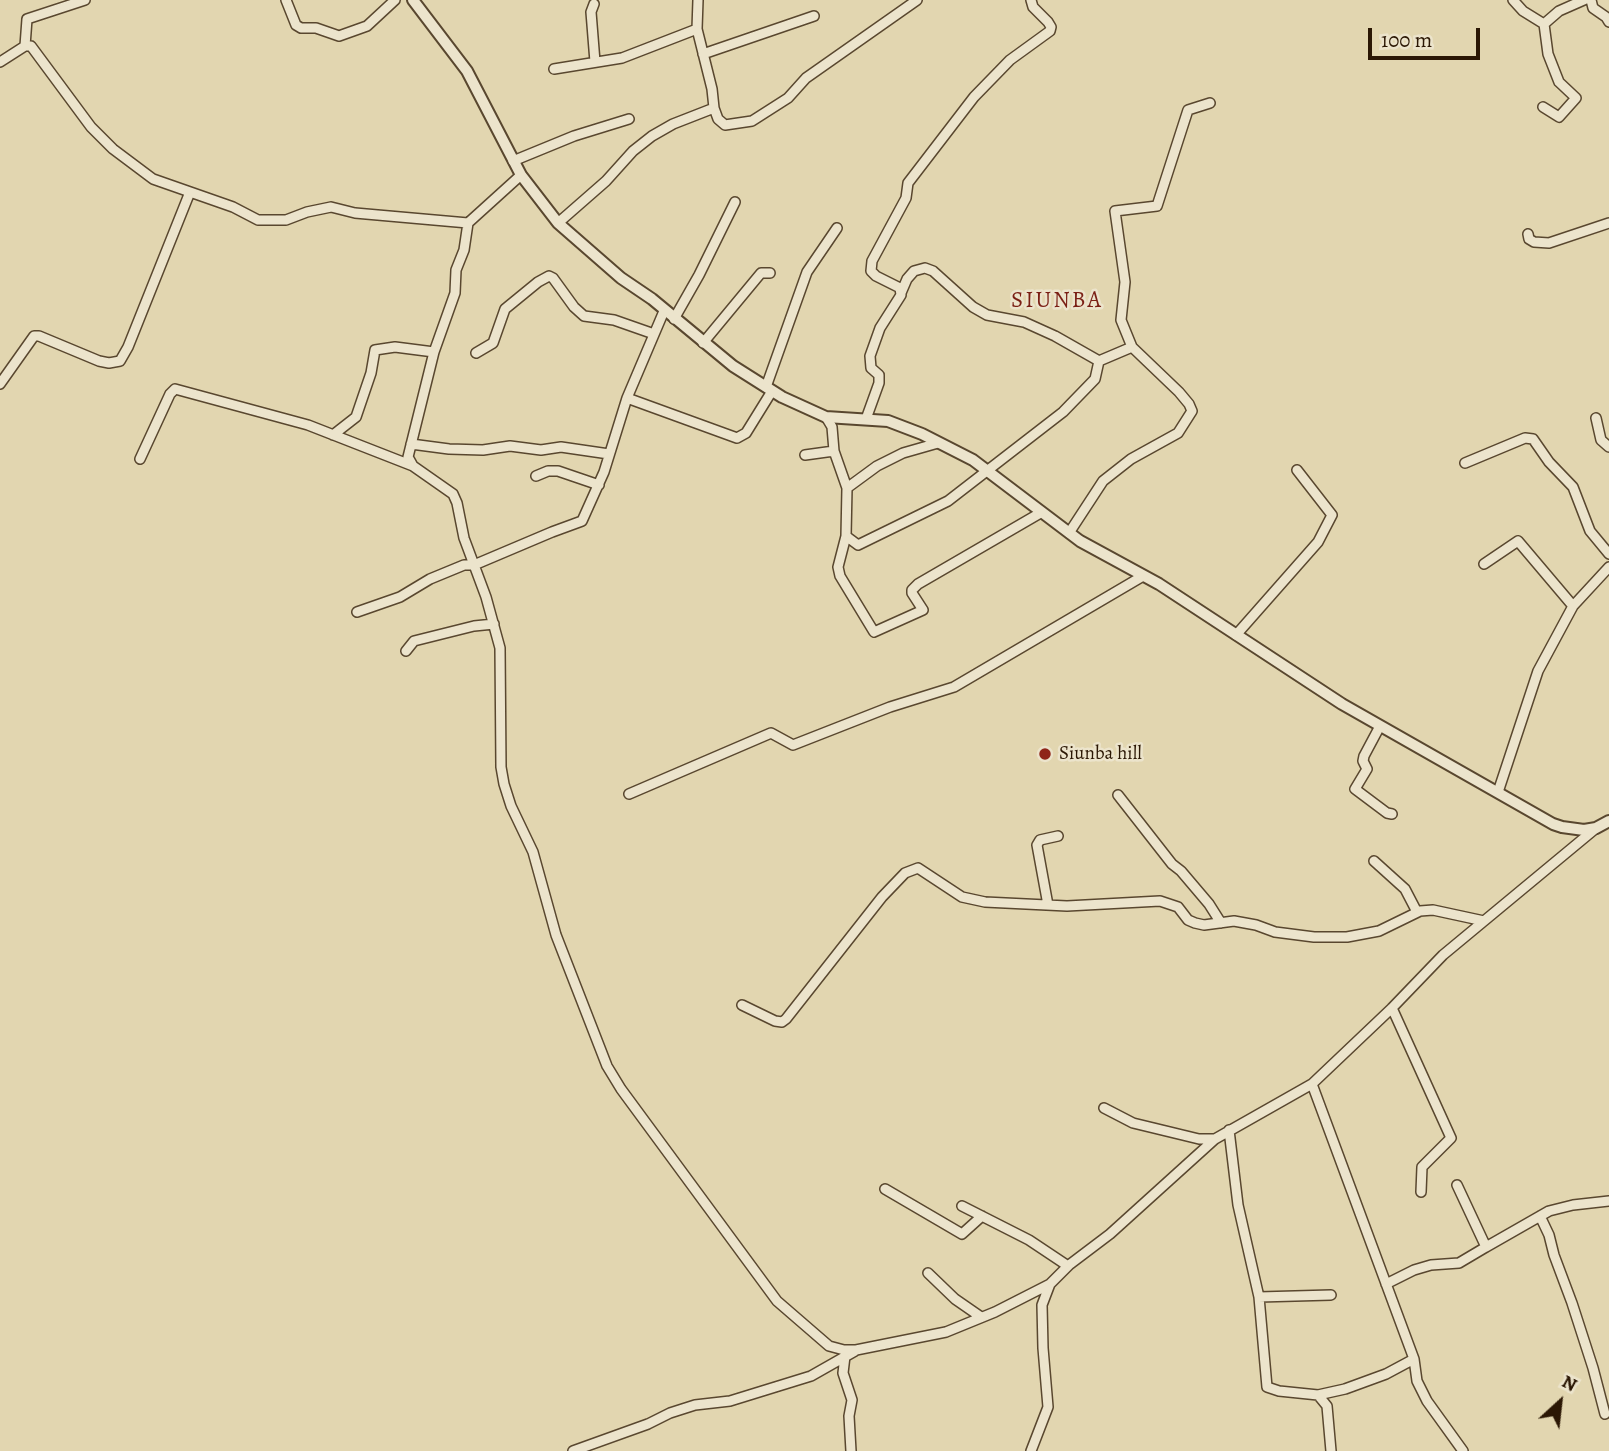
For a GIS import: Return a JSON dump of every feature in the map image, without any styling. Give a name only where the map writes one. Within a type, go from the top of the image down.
[{"type":"street","points":[[25,46],[27,19],[85,0]]},
{"type":"street","points":[[286,0],[296,25],[339,36],[367,26],[394,0]]},
{"type":"street","points":[[414,0],[467,71],[521,175],[558,223],[621,278],[703,343],[769,389],[826,417],[888,421],[967,457],[1069,533],[1159,583],[1342,704],[1562,827],[1584,830],[1596,828]]},
{"type":"street","points":[[698,0],[697,29],[714,108],[718,119],[725,125],[752,121],[788,97],[806,78],[917,0]]},
{"type":"street","points":[[901,293],[900,288],[871,271],[872,261],[906,198],[908,183],[974,97],[1010,61],[1050,31],[1048,22],[1031,0]]},
{"type":"street","points":[[1513,0],[1523,11],[1544,24]]},
{"type":"street","points":[[1544,24],[1559,11],[1584,0]]},
{"type":"street","points":[[1591,0],[1593,8],[1609,22]]},
{"type":"street","points":[[594,4],[590,12],[595,62]]},
{"type":"street","points":[[703,54],[814,16]]},
{"type":"street","points":[[1543,107],[1559,117],[1576,98],[1559,82],[1548,54],[1544,24]]},
{"type":"street","points":[[554,69],[622,58],[697,29]]},
{"type":"street","points":[[0,62],[25,46],[31,46],[91,127],[113,149],[153,179],[233,207],[258,220],[286,220],[331,207],[355,213],[468,223]]},
{"type":"street","points":[[1069,533],[1103,481],[1131,459],[1178,433],[1192,411],[1179,392],[1132,347],[1121,320],[1125,282],[1115,211],[1157,206],[1188,110],[1210,103]]},
{"type":"street","points":[[558,223],[652,136],[673,124],[714,108]]},
{"type":"street","points":[[513,161],[574,136],[629,119]]},
{"type":"street","points":[[413,466],[408,457],[434,352],[455,293],[456,270],[464,250],[468,223],[521,175]]},
{"type":"street","points":[[0,384],[34,337],[99,361],[109,363],[120,360],[128,347],[190,192]]},
{"type":"street","points":[[357,612],[400,597],[430,579],[464,565],[474,565],[552,531],[580,523],[589,511],[627,398],[654,334],[699,275],[735,202]]},
{"type":"street","points":[[1528,234],[1528,239],[1534,242],[1549,243],[1609,223]]},
{"type":"street","points":[[627,398],[737,438],[746,433],[769,389],[807,272],[836,228]]},
{"type":"street","points":[[866,419],[879,383],[878,375],[871,368],[870,356],[880,328],[907,279],[914,271],[925,268],[933,271],[973,307],[987,315],[1024,323],[1055,336],[1099,361]]},
{"type":"street","points":[[703,343],[761,273],[770,272]]},
{"type":"street","points":[[476,353],[493,344],[505,309],[549,276],[573,307],[584,316],[614,320],[654,334]]},
{"type":"street","points":[[333,435],[356,417],[371,373],[375,349],[395,347],[434,352]]},
{"type":"street","points":[[1099,361],[1132,347]]},
{"type":"street","points":[[846,536],[858,545],[881,536],[948,500],[1063,412],[1095,379],[1099,361]]},
{"type":"street","points":[[141,459],[170,394],[175,389],[308,425],[413,466],[456,498],[464,538],[494,624],[499,648],[501,767],[504,784],[511,806],[533,852],[556,934],[607,1066],[621,1089],[777,1301],[829,1346],[844,1350],[946,1332],[1050,1284],[1215,1139],[1312,1084],[1443,955],[1596,828],[1609,821]]},
{"type":"street","points":[[826,417],[832,427],[834,451],[846,488],[846,536],[838,567],[840,576],[874,632],[923,610],[912,593],[918,584],[1042,512]]},
{"type":"street","points":[[1596,418],[1601,440],[1609,447]]},
{"type":"street","points":[[1465,463],[1525,438],[1532,439],[1549,462],[1573,486],[1590,531],[1609,554]]},
{"type":"street","points":[[846,488],[877,466],[903,453],[938,443]]},
{"type":"street","points":[[411,444],[483,450],[510,446],[541,450],[561,447],[609,454]]},
{"type":"street","points":[[805,455],[834,451]]},
{"type":"street","points":[[1236,635],[1318,542],[1332,515],[1297,470]]},
{"type":"street","points":[[536,476],[548,471],[558,471],[599,485]]},
{"type":"street","points":[[1484,564],[1518,541],[1573,606]]},
{"type":"street","points":[[1498,792],[1538,671],[1573,606],[1609,567]]},
{"type":"street","points":[[629,794],[771,733],[793,745],[890,707],[954,687],[1143,576]]},
{"type":"street","points":[[406,651],[414,640],[494,624]]},
{"type":"street","points":[[1380,726],[1364,756],[1367,769],[1355,789],[1392,814]]},
{"type":"street","points":[[1118,795],[1172,864],[1209,904],[1221,923]]},
{"type":"street","points":[[1048,905],[1037,845],[1040,840],[1058,836]]},
{"type":"street","points":[[1374,861],[1405,889],[1417,912]]},
{"type":"street","points":[[742,1005],[775,1021],[782,1022],[786,1019],[882,897],[905,873],[918,868],[962,897],[985,902],[1116,905],[1160,901],[1178,907],[1195,923],[1234,921],[1275,932],[1314,937],[1347,937],[1379,931],[1417,912],[1433,910],[1484,921]]},
{"type":"street","points":[[1392,1008],[1451,1138],[1422,1167],[1421,1192]]},
{"type":"street","points":[[1312,1084],[1414,1359],[1417,1381],[1427,1401],[1463,1451]]},
{"type":"street","points":[[1104,1108],[1133,1124],[1199,1139],[1215,1139]]},
{"type":"street","points":[[1229,1130],[1238,1205],[1259,1297],[1267,1387],[1318,1395],[1345,1389],[1386,1374],[1414,1359]]},
{"type":"street","points":[[1457,1185],[1486,1247]]},
{"type":"street","points":[[885,1189],[962,1234],[982,1216]]},
{"type":"street","points":[[1385,1284],[1423,1267],[1459,1263],[1549,1211],[1609,1201]]},
{"type":"street","points":[[962,1206],[1029,1240],[1068,1266]]},
{"type":"street","points":[[1540,1216],[1576,1316],[1605,1414]]},
{"type":"street","points":[[928,1273],[955,1299],[981,1317]]},
{"type":"street","points":[[1031,1451],[1048,1407],[1042,1305],[1050,1284]]},
{"type":"street","points":[[1259,1297],[1331,1295]]},
{"type":"street","points":[[573,1451],[695,1405],[730,1401],[811,1376],[856,1350]]},
{"type":"street","points":[[845,1356],[843,1373],[852,1400],[849,1416],[851,1451]]},
{"type":"street","points":[[1318,1395],[1327,1406],[1331,1451]]},
{"type":"place","name":"Siunba hill","points":[[1045,754]]},
{"type":"district","name":"SIUNBA","points":[[1057,301]]}]
